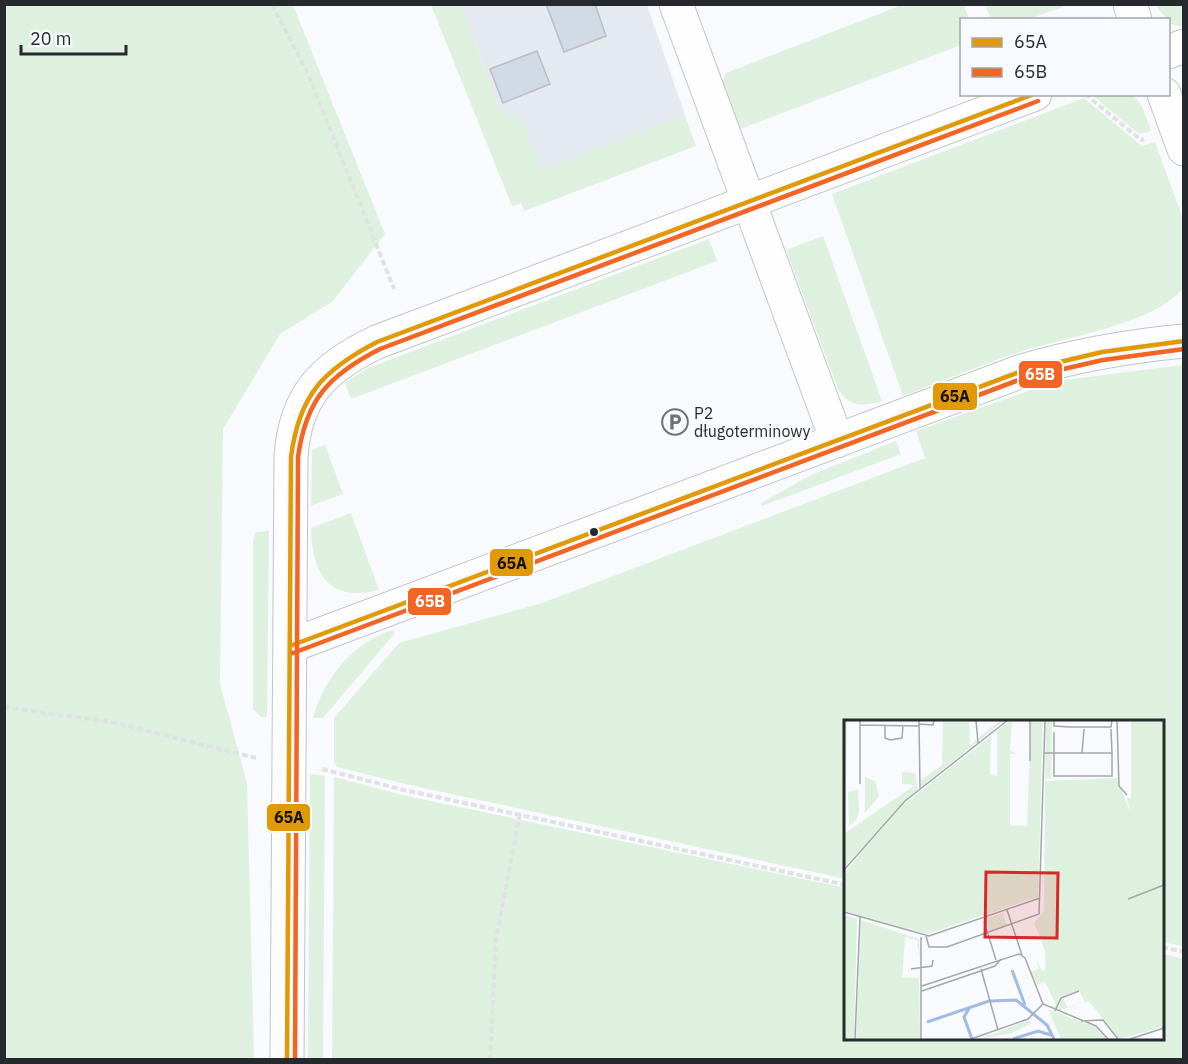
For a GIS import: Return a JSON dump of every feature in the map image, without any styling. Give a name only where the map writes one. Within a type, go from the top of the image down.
[{"type":"street","points":[[676,4],[747,203],[837,441]]},
{"type":"street","points":[[287,1059],[292,434],[304,403],[324,375],[345,357],[377,342],[1030,96]]},
{"type":"street","points":[[1165,96],[1184,149]]},
{"type":"street","points":[[1149,344],[1184,322]]},
{"type":"street","points":[[290,646],[1022,371],[1060,360],[1149,344],[1184,341]]},
{"type":"path","points":[[272,4],[308,74],[394,289]]},
{"type":"path","points":[[1087,96],[1141,140],[1153,137]]},
{"type":"path","points":[[4,707],[111,722],[243,756],[289,762],[844,885]]},
{"type":"path","points":[[490,1059],[496,939],[520,814]]},
{"type":"path","points":[[1164,947],[1184,952]]},
{"type":"shaded area","points":[[461,5],[647,5],[685,115],[541,172],[523,124],[500,110]]},
{"type":"green space","points":[[5,4],[293,5],[385,234],[332,302],[280,334],[223,429],[220,684],[247,783],[254,1059],[5,1059]]},
{"type":"green space","points":[[431,5],[461,5],[500,110],[523,123],[541,171],[685,115],[696,146],[524,211],[521,203],[512,206]]},
{"type":"green space","points":[[902,5],[964,5],[969,18],[960,18],[960,45],[738,130],[722,82],[726,73]]},
{"type":"green space","points":[[985,5],[1068,5],[1032,18],[991,18]]},
{"type":"green space","points":[[1155,5],[1183,5],[1183,27],[1171,24],[1170,18],[1166,18]]},
{"type":"green space","points":[[1093,96],[1134,96],[1142,106],[1151,131],[1139,134]]},
{"type":"green space","points":[[1084,98],[1142,146],[1155,142],[1183,219],[1183,288],[1171,300],[1131,320],[1019,352],[903,396],[832,194]]},
{"type":"green space","points":[[823,236],[882,401],[857,404],[847,399],[838,389],[786,250]]},
{"type":"green space","points":[[709,239],[717,261],[351,399],[345,383],[368,368]]},
{"type":"green space","points":[[1183,365],[1183,946],[1164,942],[1164,720],[844,720],[844,879],[405,784],[337,767],[334,762],[334,718],[399,643],[542,603],[925,458],[916,431],[1056,381]]},
{"type":"green space","points":[[896,441],[901,454],[762,506],[761,503],[811,475]]},
{"type":"green space","points":[[325,445],[343,494],[311,506],[312,450]]},
{"type":"green space","points":[[351,513],[379,590],[361,593],[335,588],[326,581],[315,558],[311,528]]},
{"type":"green space","points":[[269,531],[267,717],[261,717],[253,709],[253,541],[256,532]]},
{"type":"green space","points":[[393,630],[394,634],[323,718],[313,718],[325,689],[342,664],[365,643]]},
{"type":"green space","points":[[310,774],[325,776],[323,1060],[308,1059]]},
{"type":"green space","points":[[334,777],[402,795],[844,888],[844,1040],[1164,1040],[1164,954],[1183,959],[1183,1059],[332,1059]]},
{"type":"building","points":[[546,4],[595,4],[606,36],[564,52]]},
{"type":"building","points":[[537,51],[550,84],[503,103],[490,69]]},
{"type":"transit line","name":"65A","points":[[287,1060],[291,457],[300,417],[317,387],[342,363],[377,342],[1029,96]]},
{"type":"transit line","name":"65B","points":[[295,1060],[298,457],[307,419],[323,391],[347,369],[380,349],[1038,101]]},
{"type":"transit line","name":"65A","points":[[290,646],[1022,371],[1102,352],[1184,341]]},
{"type":"transit line","name":"65B","points":[[293,653],[1024,378],[1103,360],[1184,349]]},
{"type":"place","name":"P2 długoterminowy","points":[[675,422]]}]
